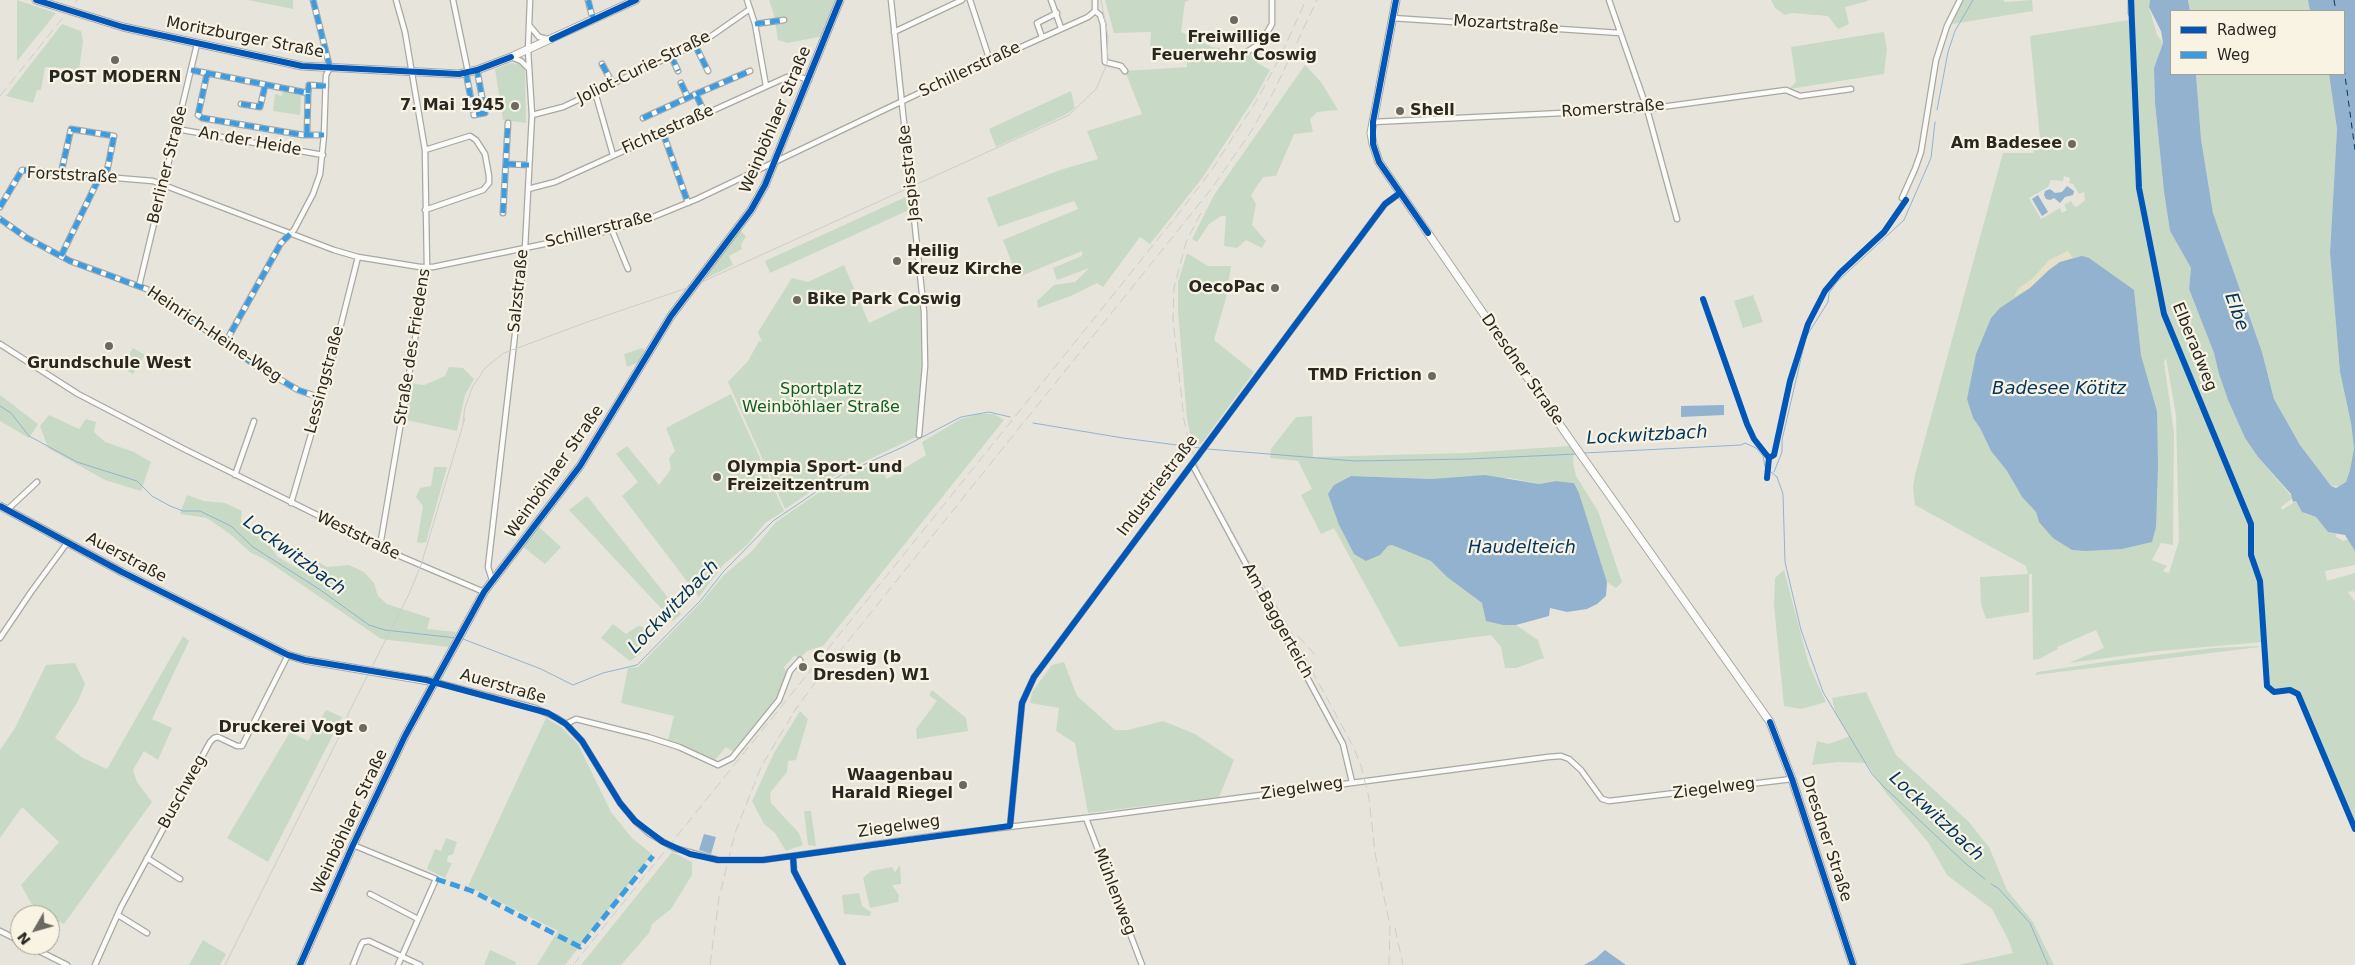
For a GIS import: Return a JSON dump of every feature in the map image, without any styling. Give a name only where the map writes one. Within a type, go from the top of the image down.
[{"type":"main road","name":"Moritzburger Straße","points":[[36,0],[123,27],[302,66],[413,72],[467,72],[477,70],[594,21],[636,0]]},
{"type":"main road","name":"Weinböhlaer Straße","points":[[300,965],[353,845],[413,720],[484,592],[580,466],[671,316],[751,210],[766,186],[840,0]]},
{"type":"main road","name":"Dresdner Straße","points":[[1396,0],[1373,122],[1373,144],[1379,162],[1578,450],[1770,722],[1792,779],[1854,965]]},
{"type":"main road","name":"Auerstraße","points":[[0,506],[67,543],[288,655],[313,662],[435,682]]},
{"type":"street","points":[[224,345],[281,243],[290,234],[313,194],[320,174],[323,155],[326,75],[330,68],[313,0]]},
{"type":"street","name":"Straße des Friedens","points":[[380,546],[427,268],[425,150],[413,72],[396,0]]},
{"type":"street","points":[[453,0],[474,115],[485,113],[477,70]]},
{"type":"street","name":"Salzstraße","points":[[492,580],[488,567],[525,248],[532,115],[528,50],[530,0]]},
{"type":"street","points":[[588,0],[594,21]]},
{"type":"street","points":[[747,0],[754,24],[766,86]]},
{"type":"street","name":"Jaspisstraße","points":[[891,0],[924,312],[925,366],[919,435]]},
{"type":"street","points":[[894,32],[962,0]]},
{"type":"street","points":[[970,0],[990,61]]},
{"type":"street","points":[[1051,0],[1061,28]]},
{"type":"street","points":[[1094,0],[1095,12],[1100,15],[1104,24],[1105,62],[1121,66],[1125,70]]},
{"type":"street","points":[[1225,55],[1246,53],[1261,43],[1272,24],[1272,0]]},
{"type":"street","points":[[1609,0],[1647,108],[1677,219]]},
{"type":"street","points":[[1902,198],[1919,160],[1936,60],[1947,26],[1960,0]]},
{"type":"street","points":[[2131,0],[2131,13]]},
{"type":"street","name":"Joliot-Curie-Straße","points":[[532,115],[563,107],[696,44],[725,28],[750,9]]},
{"type":"street","name":"Schillerstraße","points":[[164,184],[290,234],[358,257],[427,268],[612,230],[688,203],[776,160],[1095,12]]},
{"type":"street","name":"Schillerstraße","points":[[1042,37],[1037,23],[1057,13]]},
{"type":"street","name":"Mozartstraße","points":[[1392,18],[1620,33]]},
{"type":"street","points":[[754,24],[784,20]]},
{"type":"street","points":[[529,25],[538,37],[552,39]]},
{"type":"street","name":"Berliner Straße","points":[[139,286],[197,44]]},
{"type":"street","points":[[696,44],[708,71]]},
{"type":"street","points":[[671,56],[678,71]]},
{"type":"street","points":[[511,57],[521,61],[529,69]]},
{"type":"street","points":[[602,64],[613,84]]},
{"type":"street","points":[[191,70],[308,93]]},
{"type":"street","points":[[643,118],[750,70]]},
{"type":"street","points":[[207,74],[198,115],[202,118],[303,135],[307,133],[324,135]]},
{"type":"street","name":"Fichtestraße","points":[[528,189],[555,182],[790,76],[800,76],[809,80]]},
{"type":"street","points":[[681,83],[688,98]]},
{"type":"street","points":[[242,104],[260,107],[265,86]]},
{"type":"street","points":[[307,133],[309,86],[326,86]]},
{"type":"street","name":"Romerstraße","points":[[1373,122],[1647,108],[1786,90],[1800,96],[1851,89]]},
{"type":"street","points":[[596,92],[613,155]]},
{"type":"street","points":[[696,94],[705,114]]},
{"type":"street","points":[[504,213],[508,123]]},
{"type":"street","points":[[61,256],[103,176],[114,136],[71,129],[62,173]]},
{"type":"street","name":"An der Heide","points":[[177,129],[323,155]]},
{"type":"street","points":[[663,133],[688,203]]},
{"type":"street","points":[[425,150],[470,136],[476,140],[485,154],[489,176],[488,183],[483,190],[425,210]]},
{"type":"street","points":[[506,164],[529,165]]},
{"type":"street","name":"Forststraße","points":[[0,206],[22,170],[103,176],[164,184]]},
{"type":"street","name":"Industriestraße","points":[[1010,826],[1015,754],[1024,694],[1034,677],[1381,210],[1390,199],[1400,193]]},
{"type":"street","name":"Heinrich-Heine-Weg","points":[[0,219],[61,256],[106,276],[149,290],[224,345],[287,384],[321,398]]},
{"type":"street","points":[[612,230],[628,269]]},
{"type":"street","name":"Lessingstraße","points":[[291,503],[358,257]]},
{"type":"street","name":"Weststraße","points":[[0,344],[78,394],[235,475],[380,546],[484,592]]},
{"type":"street","points":[[235,475],[254,421]]},
{"type":"street","name":"Am Baggerteich","points":[[1192,464],[1343,744],[1352,782]]},
{"type":"street","points":[[7,510],[37,482]]},
{"type":"street","points":[[0,638],[67,543]]},
{"type":"street","name":"Buschweg","points":[[95,965],[147,858],[210,742],[214,738],[218,738],[237,746],[242,746],[247,740],[288,655]]},
{"type":"street","points":[[566,724],[576,719],[648,737],[679,747],[718,765],[732,758],[779,700],[790,672],[800,660]]},
{"type":"street","name":"Auerstraße","points":[[435,682],[535,708],[566,724],[582,741],[628,812],[650,834],[663,842],[690,854],[718,860],[764,860],[793,856]]},
{"type":"street","name":"Ziegelweg","points":[[793,856],[1010,826],[1086,818],[1561,756],[1576,764],[1602,800],[1609,801],[1792,779]]},
{"type":"street","name":"Mühlenweg","points":[[1086,818],[1142,965]]},
{"type":"street","points":[[353,845],[436,879],[398,965]]},
{"type":"street","points":[[793,856],[794,871],[843,965]]},
{"type":"street","points":[[147,858],[180,879]]},
{"type":"street","points":[[370,894],[418,919]]},
{"type":"street","points":[[118,915],[148,933]]},
{"type":"street","points":[[353,965],[361,945],[366,942],[420,965]]},
{"type":"street","points":[[48,955],[68,965]]},
{"type":"green space","points":[[17,0],[56,13],[17,61]]},
{"type":"green space","points":[[248,0],[293,0],[293,9]]},
{"type":"green space","points":[[769,0],[836,0],[823,36],[788,43],[778,40],[774,15]]},
{"type":"green space","points":[[1105,0],[1189,0],[1185,2],[1181,32],[1212,47],[1220,48],[1222,56],[1237,57],[1261,49],[1257,63],[1270,70],[1257,94],[1203,177],[1150,244],[1140,237],[1103,287],[1097,283],[1073,295],[1038,308],[1037,301],[1054,285],[1075,282],[1089,268],[1057,280],[1053,268],[1082,256],[1082,251],[1021,276],[1016,274],[1003,240],[1078,209],[1074,201],[998,227],[987,198],[1060,170],[1098,159],[1087,131],[1142,114],[1125,71],[1187,67],[1187,53],[1150,54],[1151,32],[1114,33]]},
{"type":"green space","points":[[1771,0],[1868,1],[1845,7],[1849,24],[1838,29],[1828,16],[1792,13],[1785,15],[1775,8]]},
{"type":"green space","points":[[1963,0],[2003,0],[2005,2],[2032,0],[2033,11],[1952,24]]},
{"type":"green space","points":[[2133,0],[2150,0],[2149,7],[2157,35],[2163,43],[2154,68],[2155,103],[2170,231],[2191,268],[2189,289],[2214,353],[2228,400],[2245,438],[2258,457],[2293,498],[2281,507],[2282,510],[2296,501],[2304,513],[2316,517],[2328,532],[2337,534],[2335,536],[2343,541],[2348,539],[2355,551],[2355,565],[2325,571],[2327,581],[2355,573],[2355,593],[2354,591],[2348,592],[2355,602],[2355,824],[2299,693],[2292,689],[2274,691],[2268,687],[2267,642],[2261,579],[2253,556],[2253,524],[2188,368],[2185,367],[2250,524],[2250,560],[2259,587],[2263,642],[2159,651],[2069,663],[2104,648],[2096,630],[2057,647],[2058,649],[2039,659],[2033,660],[2032,574],[2029,574],[2029,612],[1986,619],[1981,604],[1980,577],[2028,574],[2026,566],[1915,505],[1913,487],[1915,475],[2003,153],[2033,153],[2034,147],[2041,148],[2030,36],[2133,18]],"holes":[[[2064,176],[2070,178],[2069,183],[2073,184],[2079,194],[2084,192],[2085,200],[2077,207],[2071,201],[2064,205],[2067,210],[2062,213],[2060,208],[2041,219],[2029,198],[2048,187],[2051,180],[2063,181]],[[2134,290],[2141,355],[2157,411],[2039,522],[2036,512],[2022,497],[2007,471],[1991,451],[1973,418],[1967,399],[1972,378]],[[2166,358],[2176,415],[2179,541],[2169,573],[2163,571],[2167,566],[2152,560],[2161,543],[2173,545],[2174,433],[2164,362]]]},
{"type":"green space","points":[[2188,0],[2308,0],[2310,10],[2190,10]]},
{"type":"green space","points":[[62,24],[81,31],[83,42],[79,69],[45,67],[41,90],[37,90],[33,103],[6,96]]},
{"type":"green space","points":[[1884,32],[1887,49],[1884,74],[1789,89],[1796,82],[1791,47]]},
{"type":"green space","points":[[511,63],[519,64],[525,70],[526,123],[503,120],[495,69]]},
{"type":"green space","points":[[1305,65],[1321,82],[1338,110],[1317,112],[1310,119],[1313,132],[1294,134],[1276,176],[1263,177],[1251,195],[1256,204],[1252,225],[1266,241],[1262,248],[1246,240],[1237,248],[1224,246],[1226,216],[1221,216],[1209,224],[1197,242],[1192,239],[1214,195]]},
{"type":"green space","points":[[2196,75],[2329,75],[2337,129],[2330,253],[2340,372],[2351,423],[2354,448],[2346,482],[2340,486],[2331,486],[2322,475],[2300,445],[2274,399],[2262,352],[2213,213],[2201,139]]},
{"type":"green space","points":[[283,91],[301,94],[300,115],[273,111],[275,94],[282,96]]},
{"type":"green space","points":[[1071,91],[1075,108],[1067,114],[996,147],[989,129]]},
{"type":"green space","points":[[908,196],[909,210],[770,273],[765,261]]},
{"type":"green space","points":[[739,230],[746,236],[741,245],[742,249],[729,256],[733,265],[701,281]]},
{"type":"green space","points":[[1187,253],[1208,266],[1231,266],[1226,298],[1214,340],[1254,372],[1201,444],[1192,443],[1187,419],[1178,311],[1178,282]]},
{"type":"green space","name":"Sportplatz Weinböhlaer Straße","points":[[844,265],[869,323],[920,299],[922,370],[916,430],[918,436],[834,476],[785,509],[728,382],[748,361],[759,341],[762,342],[758,332],[792,278],[808,282]]},
{"type":"green space","points":[[1753,295],[1763,322],[1743,328],[1734,301]]},
{"type":"green space","points":[[133,348],[145,355],[133,374],[121,367]]},
{"type":"green space","points":[[642,348],[645,351],[639,362],[627,367],[624,354]]},
{"type":"green space","points":[[449,367],[463,368],[474,379],[465,395],[457,431],[402,419],[409,383],[424,385],[445,376]]},
{"type":"green space","name":"Olympia Sport- und Freizeitzentrum","points":[[731,394],[784,511],[765,523],[747,545],[723,565],[699,597],[622,496],[638,482],[616,454],[627,446],[659,485],[671,469],[669,458],[675,451],[666,428]]},
{"type":"green space","points":[[0,395],[38,424],[29,438],[0,421]]},
{"type":"green space","points":[[978,414],[994,414],[1004,420],[823,646],[807,651],[799,659],[795,655],[784,667],[788,675],[778,700],[735,753],[726,747],[715,760],[668,740],[674,716],[621,703],[628,668],[638,667],[703,600],[724,575],[752,551],[776,522],[840,478],[877,463],[887,479],[926,455],[922,442],[961,419]]},
{"type":"green space","points":[[49,415],[79,429],[86,419],[96,422],[94,432],[105,442],[134,452],[151,462],[141,491],[105,480],[48,448],[40,426]]},
{"type":"green space","points":[[1312,416],[1313,457],[1465,453],[1570,446],[1574,452],[1573,462],[1576,476],[1598,511],[1622,582],[1616,588],[1607,582],[1579,493],[1574,483],[1556,481],[1539,484],[1510,478],[1432,479],[1351,476],[1334,485],[1339,525],[1354,554],[1380,555],[1388,546],[1392,545],[1431,561],[1447,577],[1482,603],[1503,625],[1516,625],[1538,640],[1544,658],[1516,668],[1505,668],[1501,647],[1491,635],[1399,647],[1334,528],[1321,534],[1301,495],[1312,489],[1298,461],[1270,458],[1271,449],[1296,417]]},
{"type":"green space","points":[[434,467],[447,467],[426,542],[421,543],[417,542],[423,506],[416,497],[420,488],[431,486]]},
{"type":"green space","points":[[187,495],[204,501],[225,503],[242,511],[241,520],[267,542],[278,557],[302,571],[313,559],[327,567],[349,565],[364,572],[374,583],[378,596],[387,604],[430,618],[427,629],[456,632],[449,647],[381,639],[266,560],[250,552],[230,534],[207,518],[180,514]]},
{"type":"green space","points":[[587,496],[681,614],[673,621],[569,510]]},
{"type":"green space","points":[[539,527],[561,547],[545,564],[522,546]]},
{"type":"green space","points":[[1784,570],[1809,665],[1826,702],[1801,709],[1784,706],[1774,605],[1775,578]]},
{"type":"green space","points":[[613,624],[626,634],[638,626],[643,627],[647,635],[640,654],[630,661],[601,638]]},
{"type":"green space","points":[[183,636],[189,641],[152,719],[172,728],[158,760],[144,751],[133,770],[137,782],[152,802],[64,924],[60,922],[60,905],[32,905],[21,885],[59,842],[22,807],[0,838],[0,750],[15,728],[46,665],[75,663],[85,684],[78,701],[55,738],[83,758],[107,769]]},
{"type":"green space","points":[[2261,646],[2035,675],[2037,672],[2124,659],[2214,648]]},
{"type":"green space","points":[[1064,662],[1077,696],[1115,730],[1128,730],[1163,721],[1195,734],[1234,760],[1219,797],[1088,813],[1075,743],[1056,731],[1059,708],[1030,703],[1032,692],[1052,665]]},
{"type":"green space","points":[[932,690],[966,718],[968,731],[917,739],[916,729],[937,701],[929,695]]},
{"type":"green space","points":[[1866,692],[1896,755],[1969,822],[1989,847],[2007,890],[2033,922],[2054,965],[1958,965],[2013,953],[2008,939],[1992,909],[1947,875],[1928,842],[1886,793],[1866,763],[1838,762],[1812,765],[1817,741],[1829,744],[1850,736],[1836,715],[1832,698]]},
{"type":"green space","points":[[326,710],[342,717],[268,862],[227,838],[290,732],[308,741]]},
{"type":"green space","points":[[800,711],[808,719],[796,760],[788,761],[787,772],[770,793],[771,803],[799,833],[803,845],[786,851],[775,833],[764,824],[752,801],[774,753]]},
{"type":"green space","points":[[546,718],[561,727],[578,744],[611,812],[632,838],[652,854],[565,965],[537,965],[558,931],[468,886]]},
{"type":"green space","points":[[804,811],[811,811],[816,846],[808,845]]},
{"type":"green space","points":[[446,838],[457,842],[453,854],[448,856],[447,862],[452,863],[445,878],[427,869],[435,849],[441,851]]},
{"type":"green space","points":[[672,852],[692,862],[692,875],[671,909],[652,924],[649,933],[621,965],[581,965]]},
{"type":"green space","points":[[900,865],[901,884],[892,885],[899,895],[898,902],[870,908],[863,878],[871,871],[892,867],[895,872]]},
{"type":"green space","points":[[859,893],[862,906],[871,912],[870,916],[844,914],[842,895]]},
{"type":"green space","points":[[203,940],[226,954],[220,965],[189,965]]},
{"type":"green space","points":[[490,950],[516,962],[515,965],[484,965]]},
{"type":"sand","points":[[2068,251],[2073,258],[2060,262],[2030,288],[2014,297],[2018,289],[2033,278],[2049,260]]},
{"type":"water","name":"Elbe","points":[[2150,0],[2188,0],[2190,10],[2170,10],[2170,75],[2196,75],[2201,139],[2213,213],[2262,352],[2274,399],[2300,445],[2331,486],[2336,488],[2346,482],[2354,448],[2351,423],[2340,372],[2330,253],[2337,129],[2329,75],[2345,75],[2345,10],[2310,10],[2308,0],[2355,0],[2355,551],[2345,535],[2328,532],[2316,517],[2302,512],[2296,501],[2293,502],[2291,494],[2258,457],[2245,438],[2228,400],[2214,353],[2189,289],[2191,268],[2170,231],[2155,103],[2154,68],[2163,43],[2161,31],[2149,7]]},
{"type":"water","points":[[2067,186],[2074,191],[2073,195],[2065,197],[2060,203],[2054,198],[2046,199],[2044,195],[2045,191],[2050,189],[2055,193],[2062,192]]},
{"type":"water","points":[[2038,195],[2048,212],[2042,216],[2032,199]]},
{"type":"water","name":"Badesee Kötitz","points":[[2082,256],[2089,258],[2134,290],[2141,355],[2157,411],[2156,527],[2152,542],[2122,549],[2072,550],[2053,538],[2039,522],[2036,512],[2022,497],[2007,471],[1991,451],[1973,418],[1967,399],[1976,354],[1991,318],[2000,308],[2030,288],[2060,262]]},
{"type":"water","points":[[1724,405],[1724,415],[1681,417],[1681,406]]},
{"type":"water","name":"Haudelteich","points":[[1485,475],[1539,484],[1556,481],[1574,483],[1579,493],[1607,582],[1606,596],[1597,604],[1587,609],[1567,612],[1550,608],[1549,616],[1516,625],[1503,625],[1486,621],[1482,603],[1447,577],[1431,561],[1392,545],[1388,546],[1380,555],[1366,561],[1354,554],[1339,525],[1328,494],[1334,485],[1351,476],[1432,479]]},
{"type":"water","points":[[704,834],[716,837],[711,854],[699,850]]},
{"type":"water","points":[[1605,950],[1626,965],[1584,965],[1595,959]]},
{"type":"waterway","points":[[1937,110],[1948,52],[1955,31],[1973,0]]},
{"type":"waterway","points":[[1774,472],[1782,452],[1782,440],[1806,337],[1828,302],[1829,293],[1837,282],[1904,220],[1931,158],[1935,122]]},
{"type":"waterway","name":"Lockwitzbach","points":[[0,406],[11,413],[29,436],[77,462],[137,481],[152,496],[170,506],[183,511],[200,511],[231,526],[253,547],[319,589],[369,625],[385,630],[456,638]]},
{"type":"waterway","name":"Lockwitzbach","points":[[463,639],[541,669],[573,685],[603,673],[637,665],[701,600],[724,571],[773,521],[841,475],[905,446],[961,417],[989,412],[1010,417]]},
{"type":"waterway","name":"Lockwitzbach","points":[[1033,423],[1123,438],[1200,448]]},
{"type":"waterway","name":"Lockwitzbach","points":[[1584,453],[1741,445],[1745,443],[1756,448],[1763,456],[1765,467],[1777,477],[1783,494],[1785,562],[1801,630],[1823,692],[1872,774],[1965,863],[1985,879]]},
{"type":"waterway","name":"Lockwitzbach","points":[[1207,449],[1355,461],[1469,459],[1577,454]]},
{"type":"waterway","name":"Lockwitzbach","points":[[1991,884],[1998,888],[2030,923],[2048,965]]},
{"type":"ferry route","points":[[2334,0],[2336,10]]},
{"type":"ferry route","points":[[2345,75],[2355,150]]},
{"type":"tram line","points":[[463,422],[465,407],[473,386],[485,368],[504,353],[693,286],[1069,115],[1096,89],[1107,64],[1108,37],[1101,0]]},
{"type":"tram line","points":[[339,737],[350,710],[409,594],[421,565],[465,418]]},
{"type":"tram line","points":[[225,965],[341,733]]},
{"type":"railway","points":[[0,96],[77,0]]},
{"type":"railway","points":[[573,965],[1183,208],[1213,168],[1257,100],[1280,57],[1306,0]]},
{"type":"railway","points":[[793,713],[820,676],[1212,188],[1252,130],[1273,93],[1317,0]]},
{"type":"railway","points":[[1201,213],[1186,242],[1174,288],[1173,320],[1184,420],[1189,442],[1200,472],[1247,558],[1280,612],[1353,746],[1361,766],[1369,798],[1375,853],[1390,926],[1389,965]]},
{"type":"railway","points":[[1298,636],[1318,658]]},
{"type":"railway","points":[[710,965],[719,898],[735,833],[761,767],[797,707]]},
{"type":"railway","points":[[1395,928],[1403,965]]},
{"type":"marked path","points":[[313,0],[330,68]]},
{"type":"marked path","points":[[588,0],[594,21]]},
{"type":"marked path","points":[[755,24],[784,20]]},
{"type":"marked path","points":[[695,45],[708,71]]},
{"type":"marked path","points":[[671,56],[678,71]]},
{"type":"marked path","points":[[602,64],[613,84]]},
{"type":"marked path","points":[[191,70],[308,93],[307,133]]},
{"type":"marked path","points":[[466,73],[474,115],[485,113],[477,70]]},
{"type":"marked path","points":[[696,94],[750,71]]},
{"type":"marked path","points":[[207,74],[198,115],[202,118],[303,135],[324,135]]},
{"type":"marked path","points":[[681,83],[688,98]]},
{"type":"marked path","points":[[308,93],[309,85],[326,86]]},
{"type":"marked path","points":[[241,104],[260,107],[265,86]]},
{"type":"marked path","points":[[643,118],[696,94],[705,114]]},
{"type":"marked path","points":[[503,213],[508,123]]},
{"type":"marked path","points":[[61,173],[71,129],[114,136],[106,176]]},
{"type":"marked path","points":[[663,133],[688,203]]},
{"type":"marked path","points":[[506,164],[529,165]]},
{"type":"marked path","points":[[0,207],[22,170],[118,178]]},
{"type":"marked path","points":[[61,256],[100,176]]},
{"type":"marked path","points":[[0,219],[27,238],[70,261],[149,290],[255,365],[298,390],[321,398]]},
{"type":"marked path","points":[[224,345],[281,243],[290,234]]},
{"type":"marked path","points":[[436,879],[472,891],[580,947],[653,856]]},
{"type":"cycle path","points":[[36,0],[123,27],[302,66],[459,74],[477,70],[511,57]]},
{"type":"cycle path","points":[[552,39],[636,0]]},
{"type":"cycle path","points":[[300,965],[353,845],[405,736],[484,592],[580,466],[671,316],[751,210],[765,185],[840,0]]},
{"type":"cycle path","points":[[1396,0],[1373,122],[1373,144],[1379,162],[1428,233]]},
{"type":"cycle path","name":"Elberadweg","points":[[2131,0],[2139,188],[2164,314],[2251,524],[2251,555],[2260,581],[2267,686],[2274,692],[2290,690],[2298,694],[2355,829]]},
{"type":"cycle path","points":[[0,506],[122,572],[288,655],[305,660],[426,680],[548,713],[566,724],[582,741],[620,803],[635,821],[663,842],[690,854],[718,860],[763,860],[1010,826],[1022,703],[1034,677],[1385,204],[1400,193]]},
{"type":"cycle path","points":[[1767,478],[1769,458],[1774,455],[1790,381],[1808,324],[1825,291],[1840,273],[1884,232],[1906,200]]},
{"type":"cycle path","points":[[1703,299],[1747,424],[1754,439],[1769,458]]},
{"type":"cycle path","points":[[1770,722],[1792,779],[1853,965]]},
{"type":"cycle path","points":[[793,856],[794,871],[843,965]]},
{"type":"place","name":"Freiwillige Feuerwehr Coswig","points":[[1234,20]]},
{"type":"place","name":"POST MODERN","points":[[115,60]]},
{"type":"place","name":"7. Mai 1945","points":[[515,106]]},
{"type":"place","name":"Shell","points":[[1400,111]]},
{"type":"place","name":"Am Badesee","points":[[2072,144]]},
{"type":"place","name":"Heilig Kreuz Kirche","points":[[897,261]]},
{"type":"place","name":"OecoPac","points":[[1275,288]]},
{"type":"place","name":"Bike Park Coswig","points":[[797,300]]},
{"type":"place","name":"Grundschule West","points":[[109,346]]},
{"type":"place","name":"TMD Friction","points":[[1432,376]]},
{"type":"place","name":"Olympia Sport- und Freizeitzentrum","points":[[717,477]]},
{"type":"place","name":"Coswig (b Dresden) W1","points":[[803,667]]},
{"type":"place","name":"Druckerei Vogt","points":[[363,728]]},
{"type":"place","name":"Waagenbau Harald Riegel","points":[[963,785]]}]
